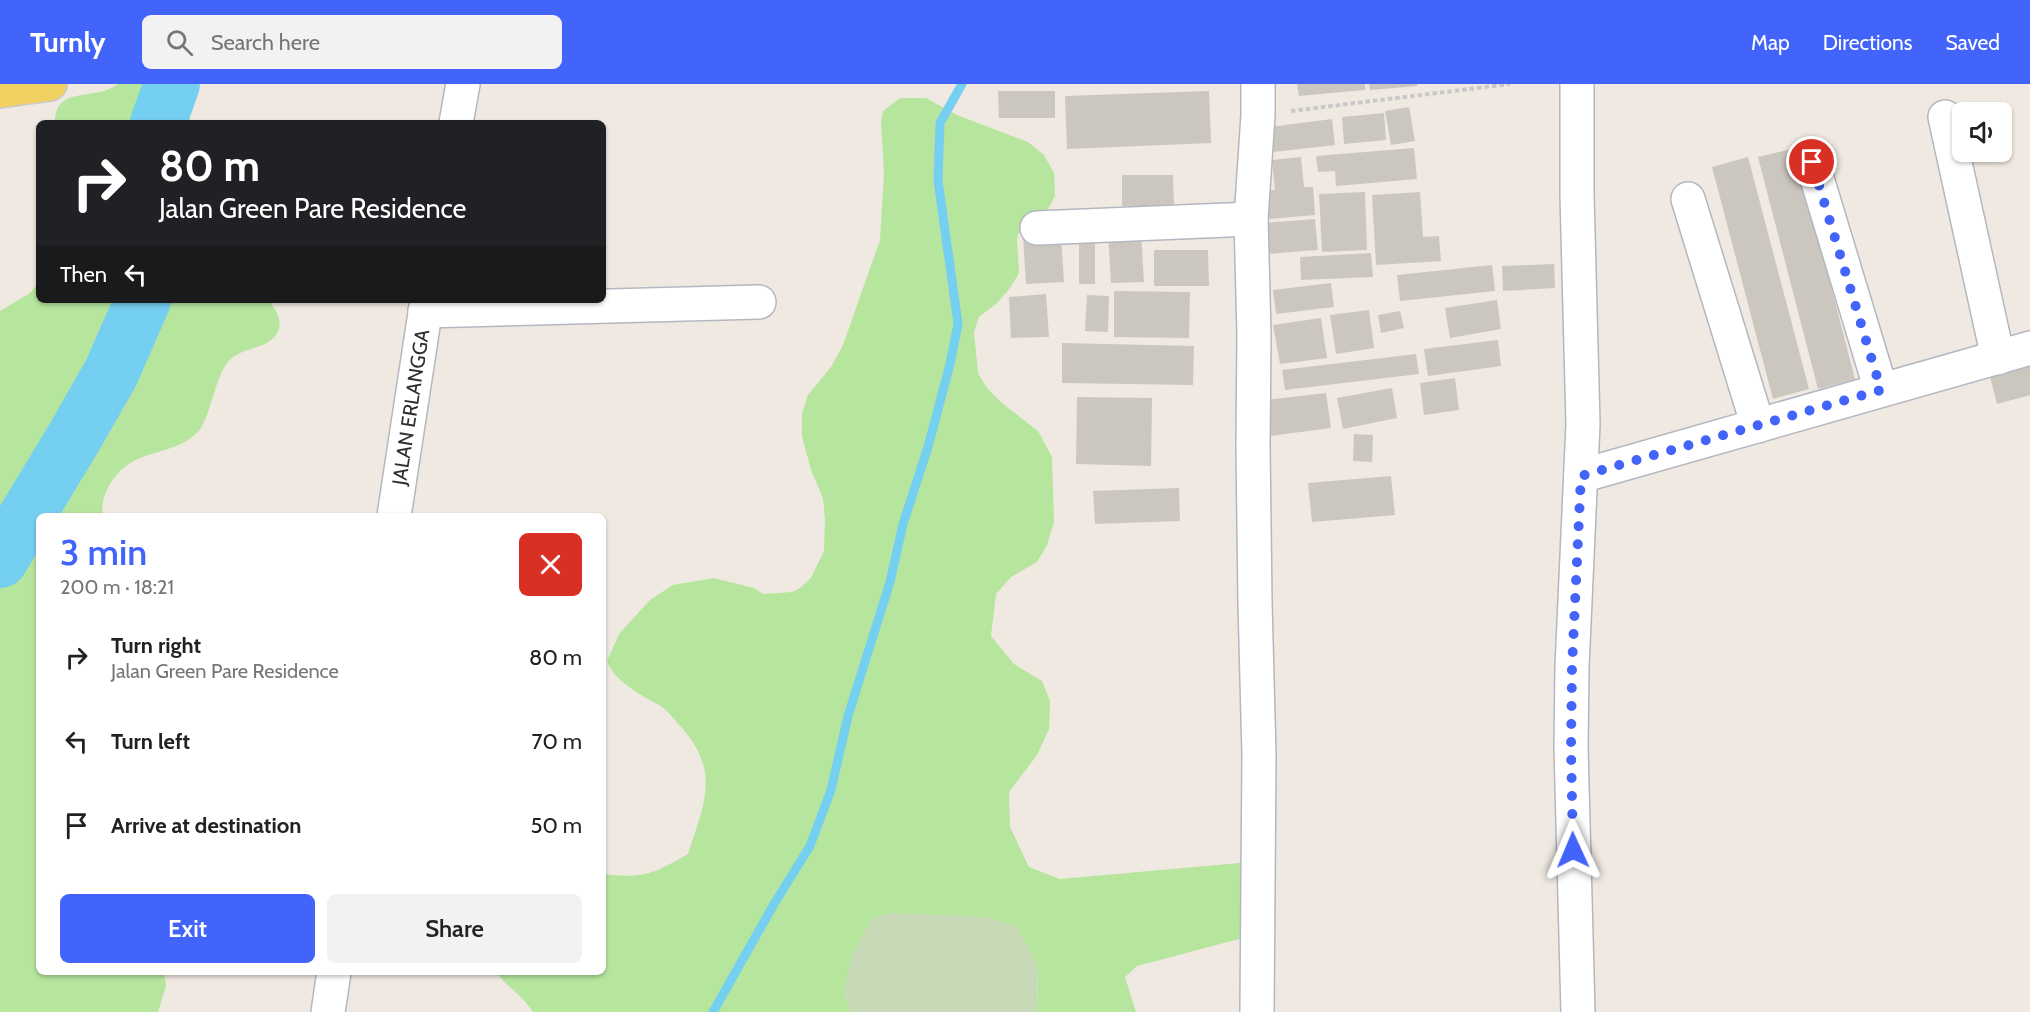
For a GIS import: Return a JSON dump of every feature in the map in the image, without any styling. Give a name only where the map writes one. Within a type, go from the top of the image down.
[{"type":"main road","points":[[0,91],[50,84]]},
{"type":"street","points":[[457,120],[463,84]]},
{"type":"street","points":[[1577,84],[1577,195],[1583,413],[1572,667],[1571,747],[1578,1012]]},
{"type":"street","points":[[1257,1012],[1259,755],[1251,219],[1258,100]]},
{"type":"street","points":[[1945,117],[1998,358]]},
{"type":"street","points":[[1812,162],[1881,390]]},
{"type":"street","points":[[1688,199],[1758,426]]},
{"type":"street","points":[[1037,228],[1251,219]]},
{"type":"street","points":[[426,306],[759,302]]},
{"type":"street","name":"JALAN ERLANGGA","points":[[394,513],[426,306]]},
{"type":"street","points":[[1581,476],[2030,348]]},
{"type":"street","points":[[328,1012],[334,975]]},
{"type":"path","points":[[1258,100],[1510,84]]},
{"type":"green space","points":[[118,84],[178,84],[187,115],[191,120],[56,120],[57,111],[69,98],[109,89]]},
{"type":"green space","points":[[900,98],[926,98],[957,115],[1028,142],[1044,155],[1054,173],[1055,196],[1048,209],[1018,234],[1019,273],[996,304],[979,317],[974,332],[978,373],[987,388],[1003,404],[1038,431],[1052,457],[1054,522],[1047,545],[1037,562],[1011,577],[996,594],[991,636],[1014,664],[1042,681],[1050,701],[1049,729],[1037,755],[1009,792],[1010,827],[1029,867],[1060,879],[1251,862],[1258,934],[1137,966],[1125,977],[1136,1012],[1037,1012],[1038,966],[844,992],[851,1012],[533,1012],[499,975],[606,975],[606,874],[629,876],[648,873],[688,854],[703,804],[706,789],[705,774],[702,760],[694,744],[665,710],[629,687],[616,675],[607,661],[619,634],[650,600],[673,585],[714,578],[754,588],[763,594],[792,592],[811,578],[824,551],[823,498],[811,470],[802,436],[802,413],[808,395],[831,367],[843,345],[880,240],[884,173],[881,121],[883,111]]},
{"type":"green space","points":[[36,286],[36,303],[271,303],[280,324],[272,339],[237,355],[225,366],[205,421],[197,433],[174,447],[137,459],[116,476],[104,496],[103,513],[36,513],[36,975],[164,975],[166,986],[158,1012],[0,1012],[0,311],[30,293]]},
{"type":"green space","points":[[891,913],[987,917],[1016,926],[1038,966],[1037,1012],[851,1012],[844,992],[852,955],[872,919]]},
{"type":"building","points":[[1297,84],[1365,84],[1365,90],[1299,96]]},
{"type":"building","points":[[1369,84],[1417,84],[1417,86],[1370,90]]},
{"type":"building","points":[[998,91],[1055,91],[1055,118],[999,118]]},
{"type":"building","points":[[1209,91],[1211,143],[1067,149],[1065,96]]},
{"type":"building","points":[[1409,107],[1415,141],[1391,145],[1385,111]]},
{"type":"building","points":[[1384,113],[1386,140],[1344,144],[1342,117]]},
{"type":"building","points":[[1332,119],[1335,145],[1274,152],[1270,127]]},
{"type":"building","points":[[1414,148],[1417,179],[1336,186],[1335,171],[1318,172],[1316,156]]},
{"type":"building","points":[[1795,148],[1855,379],[1818,389],[1758,157]]},
{"type":"building","points":[[1301,157],[1304,187],[1313,187],[1315,215],[1269,219],[1266,190],[1275,190],[1272,160]]},
{"type":"building","points":[[1748,157],[1809,389],[1773,399],[1712,167]]},
{"type":"building","points":[[1122,175],[1173,175],[1174,206],[1122,206]]},
{"type":"building","points":[[1365,192],[1367,250],[1322,252],[1319,194]]},
{"type":"building","points":[[1420,192],[1423,237],[1439,236],[1441,261],[1376,265],[1372,195]]},
{"type":"building","points":[[1315,219],[1318,250],[1268,254],[1265,223]]},
{"type":"building","points":[[1141,233],[1144,282],[1111,283],[1108,235]]},
{"type":"building","points":[[1061,234],[1064,282],[1026,284],[1023,236]]},
{"type":"building","points":[[1079,240],[1095,241],[1095,284],[1079,284]]},
{"type":"building","points":[[1154,250],[1208,250],[1209,286],[1154,286]]},
{"type":"building","points":[[1371,253],[1373,277],[1301,280],[1300,257]]},
{"type":"building","points":[[1554,264],[1555,288],[1503,291],[1502,266]]},
{"type":"building","points":[[1492,265],[1495,291],[1400,301],[1397,275]]},
{"type":"building","points":[[1331,283],[1334,307],[1276,314],[1273,290]]},
{"type":"building","points":[[1114,291],[1190,292],[1189,338],[1114,337]]},
{"type":"building","points":[[1046,294],[1049,337],[1011,338],[1009,297]]},
{"type":"building","points":[[1087,295],[1109,296],[1108,332],[1085,331]]},
{"type":"building","points":[[1497,300],[1501,329],[1450,338],[1445,308]]},
{"type":"building","points":[[1369,310],[1374,348],[1336,354],[1330,315]]},
{"type":"building","points":[[1400,311],[1404,328],[1381,333],[1378,315]]},
{"type":"building","points":[[1321,318],[1327,358],[1280,364],[1273,325]]},
{"type":"building","points":[[1498,340],[1501,366],[1428,376],[1424,349]]},
{"type":"building","points":[[1062,343],[1194,346],[1193,385],[1062,383]]},
{"type":"building","points":[[1416,354],[1419,374],[1285,390],[1282,370]]},
{"type":"building","points":[[2030,355],[2030,395],[1997,404],[1987,365]]},
{"type":"building","points":[[1455,378],[1459,410],[1424,415],[1420,383]]},
{"type":"building","points":[[1392,388],[1397,418],[1343,429],[1337,398]]},
{"type":"building","points":[[1326,393],[1331,428],[1263,437],[1258,401]]},
{"type":"building","points":[[1077,397],[1152,398],[1151,466],[1076,464]]},
{"type":"building","points":[[1354,434],[1373,435],[1372,462],[1353,461]]},
{"type":"building","points":[[1391,476],[1395,515],[1312,522],[1308,483]]},
{"type":"building","points":[[1179,488],[1180,521],[1095,524],[1093,491]]},
{"type":"waterway","points":[[159,120],[172,84]]},
{"type":"waterway","points":[[713,1012],[774,904],[810,846],[831,790],[848,716],[890,582],[903,524],[928,447],[958,324],[938,180],[940,123],[962,84]]},
{"type":"waterway","points":[[0,560],[111,373],[142,303]]},
{"type":"route","points":[[1573,850],[1572,667],[1581,476],[1881,390],[1812,162]]}]
